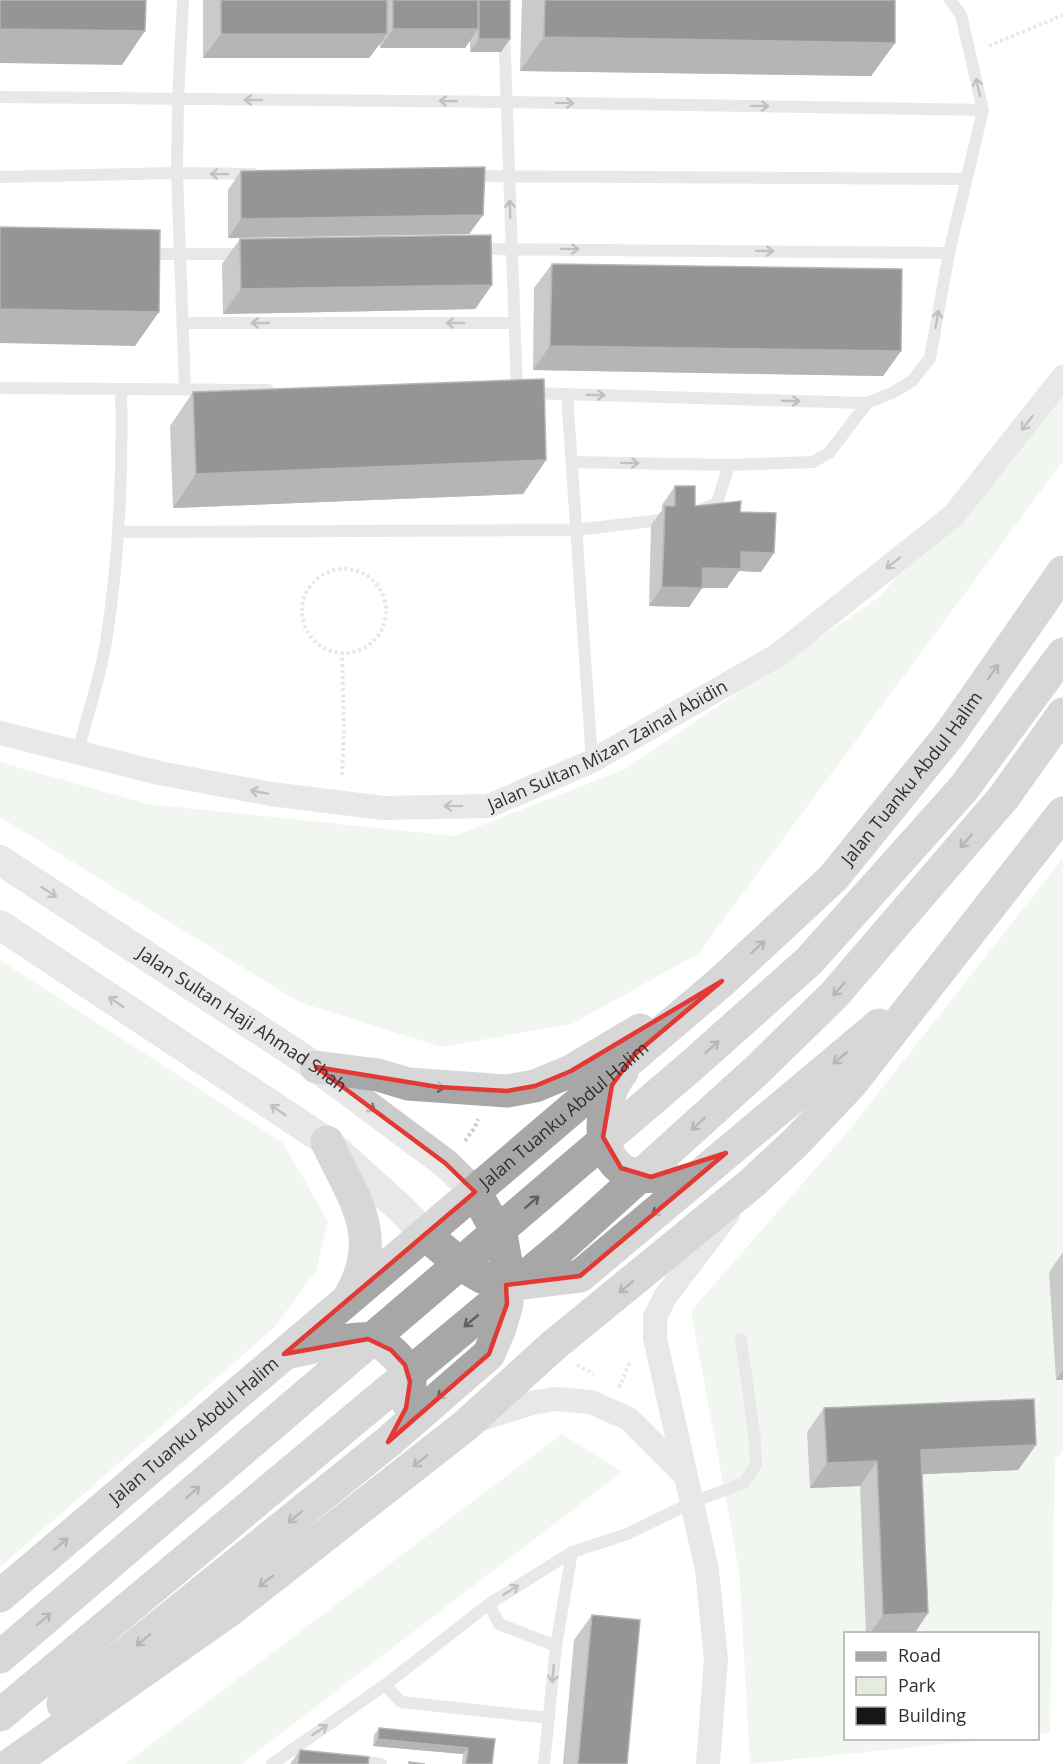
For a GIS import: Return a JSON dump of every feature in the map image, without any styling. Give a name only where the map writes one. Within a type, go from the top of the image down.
[{"type":"main road","name":"Jalan Tuanku Abdul Halim","points":[[0,1596],[722,981],[833,878],[950,734],[1063,572]]},
{"type":"main road","points":[[1028,702],[1063,644]]},
{"type":"main road","points":[[0,1657],[681,1074],[809,961],[963,789],[1063,654]]},
{"type":"main road","points":[[0,1715],[567,1242],[755,1072],[834,995],[1004,797],[1063,714]]},
{"type":"main road","points":[[11,1764],[230,1610],[466,1425],[563,1338],[752,1183],[796,1142],[850,1085],[1063,813]]},
{"type":"main road","points":[[425,1234],[460,1264],[482,1277],[506,1285],[580,1276],[933,980]]},
{"type":"main road","points":[[316,1067],[378,1075],[408,1084],[438,1087],[507,1091],[535,1086],[571,1071],[722,981]]},
{"type":"main road","points":[[635,1054],[612,1085],[604,1112],[603,1137],[612,1158],[621,1168],[632,1174],[651,1178],[669,1176],[726,1153]]},
{"type":"main road","points":[[327,1142],[359,1206],[366,1234],[362,1268],[349,1298]]},
{"type":"main road","points":[[0,1754],[388,1442],[489,1354],[507,1304],[506,1262],[502,1240],[475,1192]]},
{"type":"main road","points":[[284,1354],[343,1341],[368,1339],[391,1350],[405,1365],[411,1382],[406,1407],[388,1442]]},
{"type":"street","name":"Jalan Sultan Mizan Zainal Abidin","points":[[0,734],[159,773],[271,794],[383,808],[489,806],[592,761],[778,655],[954,515],[1063,377]]},
{"type":"street","name":"Jalan Sultan Haji Ahmad Shah","points":[[0,860],[316,1067],[445,1163],[475,1192]]},
{"type":"street","points":[[0,925],[327,1142],[400,1208],[425,1234]]},
{"type":"street","points":[[708,1764],[716,1659],[706,1570],[693,1502],[654,1338],[655,1317],[665,1297],[752,1183]]},
{"type":"street","points":[[466,1425],[535,1402],[557,1399],[591,1402],[629,1419],[685,1475]]},
{"type":"lane","points":[[183,0],[177,173],[185,389]]},
{"type":"lane","points":[[503,0],[513,323],[511,393],[867,403],[892,393],[912,381],[930,358],[949,253],[983,110],[961,15],[950,0]]},
{"type":"lane","points":[[0,97],[983,110]]},
{"type":"lane","points":[[0,177],[177,173],[272,174]]},
{"type":"lane","points":[[461,176],[966,179]]},
{"type":"lane","points":[[464,249],[949,253]]},
{"type":"lane","points":[[136,254],[263,253]]},
{"type":"lane","points":[[182,323],[513,323]]},
{"type":"lane","points":[[0,388],[280,390]]},
{"type":"lane","points":[[78,753],[106,644],[118,532],[122,462],[121,390]]},
{"type":"lane","points":[[567,394],[592,761]]},
{"type":"lane","points":[[572,462],[729,465],[813,462],[829,453],[867,403]]},
{"type":"lane","points":[[691,514],[717,503],[729,465]]},
{"type":"lane","points":[[118,532],[575,530],[661,520]]},
{"type":"lane","points":[[272,1764],[385,1685],[489,1604],[572,1552],[627,1534],[693,1502],[744,1483],[756,1465],[741,1339]]},
{"type":"lane","points":[[543,1764],[556,1646],[572,1552]]},
{"type":"lane","points":[[489,1604],[499,1624],[556,1646]]},
{"type":"lane","points":[[385,1685],[401,1702],[549,1718]]},
{"type":"lane","points":[[287,1752],[310,1755]]},
{"type":"lane","points":[[344,1759],[381,1764]]},
{"type":"path","points":[[971,52],[1063,15]]},
{"type":"path","points":[[345,569],[359,572],[380,588],[385,600],[386,613],[384,626],[367,646],[355,651],[342,652],[327,649],[315,642],[306,630],[302,616],[303,602],[308,588],[318,578],[331,571],[345,569]]},
{"type":"path","points":[[342,652],[343,757]]},
{"type":"highlighted area","points":[[722,981],[635,1054],[612,1085],[603,1137],[621,1168],[651,1177],[726,1153],[580,1276],[506,1285],[507,1304],[489,1354],[388,1442],[406,1408],[410,1382],[405,1365],[391,1350],[368,1339],[284,1354],[475,1192],[445,1163],[316,1067],[438,1087],[507,1091],[535,1086],[571,1071]]},
{"type":"green space","points":[[1063,364],[1063,461],[698,954],[572,1024],[441,1047],[299,1002],[0,817],[0,762],[148,804],[454,836],[625,769],[881,596]]},
{"type":"green space","points":[[1063,858],[1063,1451],[1055,1460],[1050,1732],[1039,1734],[1039,1632],[844,1632],[844,1740],[985,1740],[750,1764],[739,1570],[691,1311],[845,1135]]},
{"type":"green space","points":[[0,960],[283,1143],[328,1221],[316,1271],[274,1328],[0,1567]]},
{"type":"green space","points":[[562,1434],[622,1472],[241,1764],[125,1764]]},
{"type":"building","points":[[0,0],[146,0],[145,31],[0,29]]},
{"type":"building","points":[[221,0],[387,0],[387,34],[221,34]]},
{"type":"building","points":[[393,0],[478,0],[478,29],[393,29]]},
{"type":"building","points":[[479,0],[510,0],[510,39],[479,39]]},
{"type":"building","points":[[545,0],[895,0],[895,43],[544,37]]},
{"type":"building","points":[[485,167],[483,215],[241,219],[241,171]]},
{"type":"building","points":[[0,227],[160,230],[159,312],[0,309]]},
{"type":"building","points":[[491,235],[492,285],[241,289],[240,239]]},
{"type":"building","points":[[552,264],[902,269],[901,351],[550,346]]},
{"type":"building","points":[[544,379],[546,460],[196,474],[193,392]]},
{"type":"building","points":[[675,486],[695,486],[695,506],[741,501],[740,512],[776,513],[774,553],[741,552],[741,569],[703,568],[702,588],[662,587],[665,506],[675,506]]},
{"type":"building","points":[[1034,1399],[1036,1445],[921,1450],[928,1613],[883,1615],[877,1461],[827,1463],[824,1408]]},
{"type":"building","points":[[592,1615],[640,1620],[627,1764],[578,1764]]},
{"type":"building","points":[[379,1728],[495,1739],[492,1764],[466,1764],[468,1748],[378,1739]]},
{"type":"building","points":[[300,1750],[369,1757],[368,1764],[298,1764]]}]
